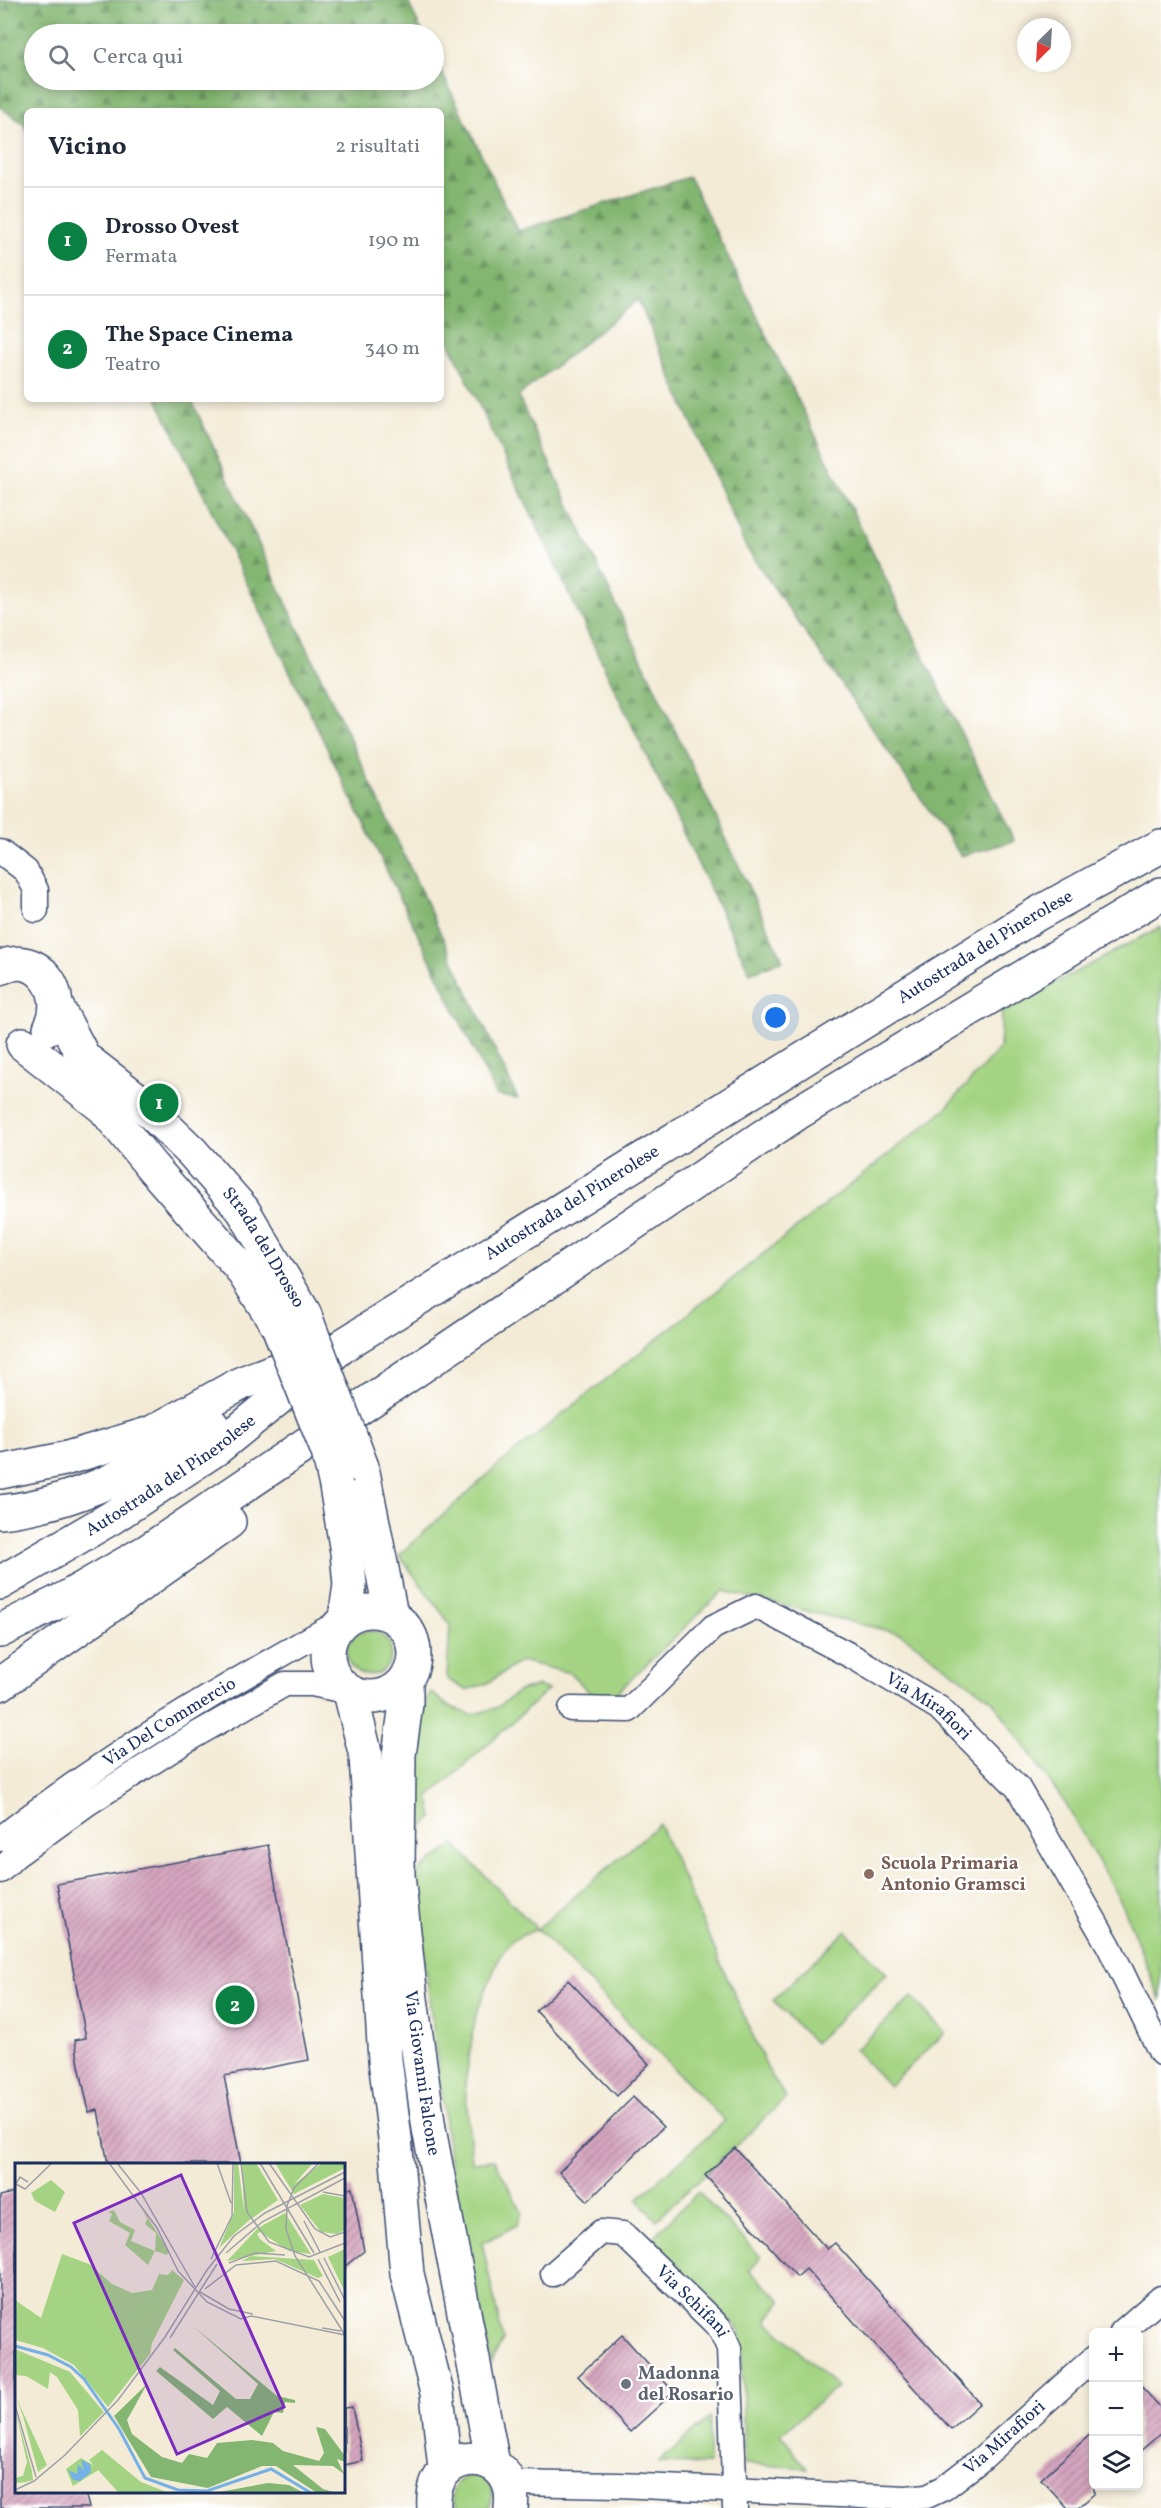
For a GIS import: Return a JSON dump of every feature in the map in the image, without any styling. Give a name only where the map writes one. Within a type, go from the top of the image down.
[{"type":"main road","name":"Autostrada del Pinerolese","points":[[0,1583],[111,1518],[216,1449],[345,1344],[1037,914],[1161,846]]},
{"type":"main road","points":[[0,1631],[64,1599],[149,1550],[799,1112],[1161,894]]},
{"type":"main road","name":"Strada del Drosso","points":[[2,967],[16,964],[38,970],[53,986],[57,1006],[84,1058],[138,1100],[192,1152],[243,1210],[291,1319],[363,1467],[391,1615]]},
{"type":"main road","points":[[11,1042],[44,1035],[51,1027],[57,1006]]},
{"type":"main road","name":"Strada del Drosso","points":[[11,1042],[104,1108],[152,1167],[240,1267],[291,1319],[336,1486],[350,1585],[345,1618]]},
{"type":"main road","points":[[0,1684],[161,1572],[292,1475],[495,1318]]},
{"type":"main road","points":[[0,1472],[64,1459],[151,1433],[242,1383],[345,1344]]},
{"type":"main road","points":[[0,1512],[74,1496],[140,1468],[345,1344]]},
{"type":"main road","points":[[345,1618],[368,1610],[391,1615]]},
{"type":"main road","name":"Via Giovanni Falcone","points":[[391,1615],[408,1630],[412,1640],[414,1662],[406,1679],[406,1704],[399,1755],[398,1875],[405,1945],[429,2129],[504,2485]]},
{"type":"main road","name":"Via Giovanni Falcone","points":[[345,1618],[335,1628],[329,1641],[327,1654],[329,1667],[337,1682],[350,1692],[366,1756],[385,2060],[395,2138],[407,2274],[437,2393],[445,2469],[434,2487],[434,2508]]},
{"type":"main road","points":[[350,1692],[370,1697],[381,1696],[399,1687],[406,1679]]},
{"type":"main road","points":[[445,2469],[460,2460],[477,2458],[504,2485]]},
{"type":"street","points":[[0,851],[26,871],[36,890],[36,910]]},
{"type":"street","name":"Via Mirafiori","points":[[571,1710],[629,1710],[713,1626],[756,1606],[855,1658],[939,1708],[1018,1788],[1109,1946],[1161,2053]]},
{"type":"street","name":"Via Del Commercio","points":[[0,1839],[76,1784],[179,1717],[345,1618]]},
{"type":"street","name":"Via Del Commercio","points":[[0,1871],[15,1856],[88,1803],[192,1737],[285,1684],[312,1684],[350,1692]]},
{"type":"street","name":"Via Schifani","points":[[553,2274],[601,2232],[622,2234],[720,2328],[729,2348],[734,2499]]},
{"type":"street","points":[[1127,2328],[1161,2298]]},
{"type":"street","name":"Via Mirafiori","points":[[504,2485],[734,2499],[927,2496],[944,2488],[980,2460],[1089,2362]]},
{"type":"green space","points":[[0,0],[407,0],[418,24],[24,24],[24,90],[444,90],[444,77],[518,231],[689,177],[1014,841],[961,856],[745,546],[638,300],[518,396],[783,960],[750,973],[444,331],[444,108],[24,108],[24,124],[0,107]]},
{"type":"green space","points":[[158,402],[192,402],[518,1099],[496,1095]]},
{"type":"green space","points":[[1161,927],[1161,2002],[1124,1908],[1065,1803],[992,1700],[901,1634],[723,1591],[603,1706],[570,1673],[521,1661],[486,1684],[466,1690],[447,1679],[450,1624],[399,1555],[495,1468],[944,1110],[1000,1048],[1002,1011]]},
{"type":"green space","points":[[369,1631],[378,1632],[385,1637],[390,1644],[390,1662],[385,1669],[378,1674],[369,1675],[360,1674],[353,1669],[348,1662],[347,1653],[348,1644],[353,1637],[360,1632]]},
{"type":"green space","points":[[539,1686],[548,1690],[429,1797],[433,1818],[413,1836],[415,1723],[431,1692],[447,1705],[471,1715],[496,1708],[519,1691]]},
{"type":"green space","points":[[659,1824],[768,2070],[786,2098],[656,2220],[637,2199],[725,2121],[537,1929]]},
{"type":"green space","points":[[454,1844],[537,1929],[512,1940],[500,1956],[476,2014],[465,2084],[472,2162],[494,2160],[522,2212],[517,2225],[482,2243],[503,2340],[491,2363],[449,2155],[416,1873]]},
{"type":"green space","points":[[846,1931],[887,1974],[814,2043],[773,2000]]},
{"type":"green space","points":[[912,1997],[945,2033],[889,2086],[855,2050]]},
{"type":"green space","points":[[698,2192],[761,2257],[749,2270],[781,2300],[767,2321],[837,2387],[780,2434],[807,2468],[744,2464],[742,2348],[739,2330],[652,2238]]},
{"type":"green space","points":[[710,2418],[709,2464],[657,2463]]},
{"type":"green space","points":[[472,2475],[483,2479],[491,2487],[493,2497],[488,2508],[457,2508],[454,2502],[452,2497],[454,2487],[461,2480]]},
{"type":"building","points":[[268,1845],[309,2060],[224,2076],[241,2163],[108,2163],[98,2110],[89,2112],[79,2065],[75,2040],[86,2038],[57,1884]]},
{"type":"building","points":[[568,1980],[649,2064],[617,2096],[536,2011]]},
{"type":"building","points":[[633,2097],[663,2127],[588,2201],[559,2172]]},
{"type":"building","points":[[735,2148],[827,2249],[835,2243],[980,2403],[951,2429],[806,2269],[797,2277],[705,2175]]},
{"type":"building","points":[[352,2188],[364,2251],[345,2266],[345,2189]]},
{"type":"building","points":[[15,2192],[15,2493],[85,2493],[89,2508],[0,2508],[0,2196]]},
{"type":"building","name":"Madonna del Rosario","points":[[622,2335],[674,2392],[630,2432],[578,2376]]},
{"type":"building","points":[[1143,2388],[1161,2408],[1161,2433],[1143,2449]]},
{"type":"building","points":[[352,2407],[363,2461],[345,2465],[345,2408]]},
{"type":"building","points":[[1089,2436],[1089,2490],[1094,2490],[1094,2494],[1078,2508],[1068,2508],[1041,2479]]},
{"type":"place","name":"Drosso Ovest","points":[[159,1103]]},
{"type":"place","name":"Scuola Primaria Antonio Gramsci","points":[[869,1874]]},
{"type":"place","name":"The Space Cinema","points":[[235,2005]]},
{"type":"place","name":"Madonna del Rosario","points":[[626,2384]]}]
